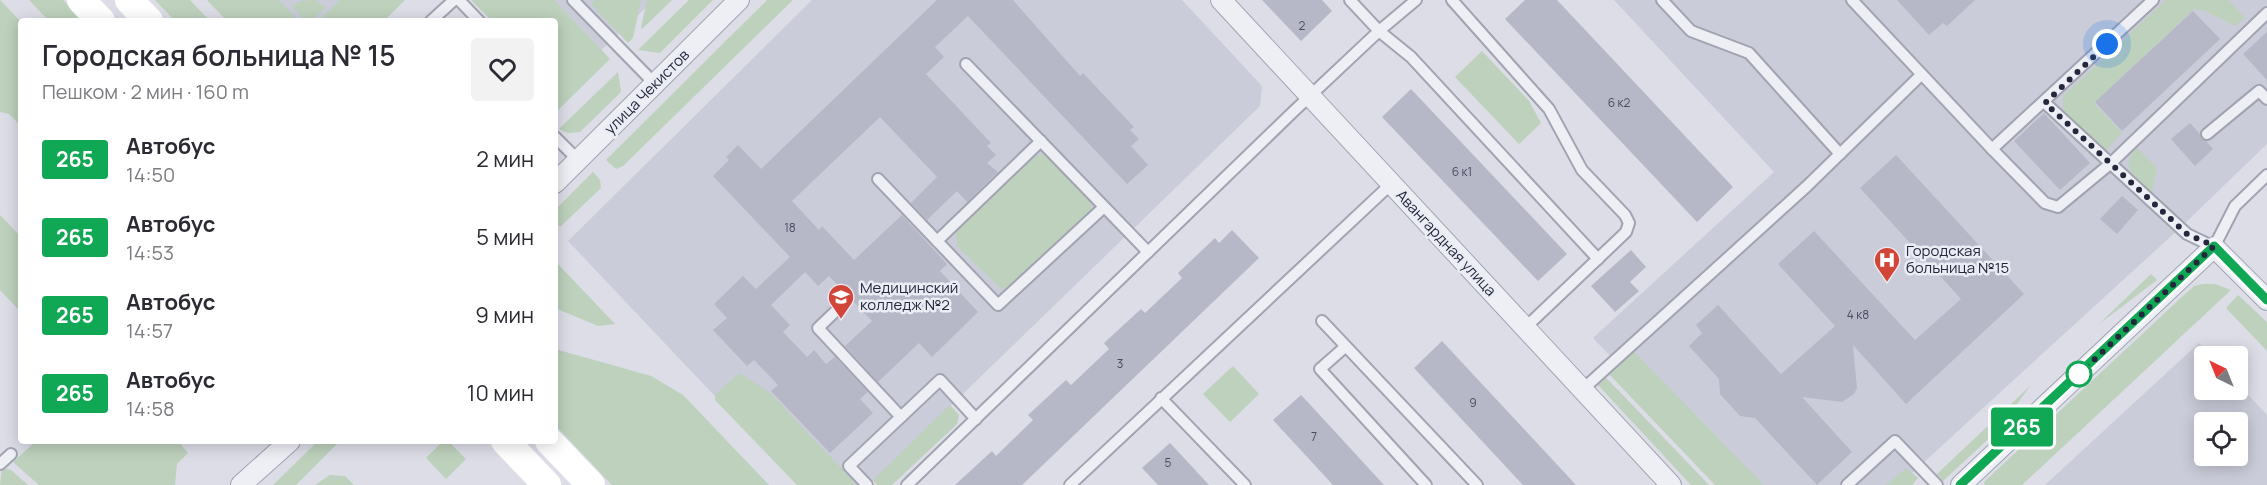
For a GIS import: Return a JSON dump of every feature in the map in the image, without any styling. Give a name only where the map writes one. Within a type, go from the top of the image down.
[{"type":"main road","points":[[81,0],[98,18]]},
{"type":"main road","points":[[129,0],[146,18]]},
{"type":"main road","points":[[508,444],[547,485]]},
{"type":"main road","points":[[552,444],[591,485]]},
{"type":"street","name":"улица Чекистов","points":[[558,180],[740,0]]},
{"type":"street","name":"Авангардная улица","points":[[1221,0],[1671,485]]},
{"type":"street","points":[[1963,484],[2214,246],[2267,300]]},
{"type":"street","points":[[241,485],[287,444]]},
{"type":"lane","points":[[434,18],[454,0]]},
{"type":"lane","points":[[459,0],[476,18]]},
{"type":"lane","points":[[573,0],[655,84]]},
{"type":"lane","points":[[1350,0],[1379,31],[1411,57],[1598,259]]},
{"type":"lane","points":[[907,485],[1379,31],[1416,0]]},
{"type":"lane","points":[[1452,0],[1549,109],[1582,170],[1625,215],[1629,223],[1626,232],[1525,328]]},
{"type":"lane","points":[[1662,0],[1691,31],[1749,53],[1840,154]]},
{"type":"lane","points":[[1852,0],[2045,203],[2058,207],[2110,164],[2267,13]]},
{"type":"lane","points":[[1992,149],[2045,103],[2153,0]]},
{"type":"lane","points":[[966,63],[1148,252]]},
{"type":"lane","points":[[1582,390],[1840,154],[1921,75]]},
{"type":"lane","points":[[2207,134],[2259,91],[2267,99]]},
{"type":"lane","points":[[2045,103],[2187,234],[2214,246],[2235,206],[2267,175]]},
{"type":"lane","points":[[558,140],[578,160]]},
{"type":"lane","points":[[937,241],[1041,141]]},
{"type":"lane","points":[[878,179],[998,305],[1104,207]]},
{"type":"lane","points":[[1070,485],[1391,184]]},
{"type":"lane","points":[[839,308],[818,328],[901,417]]},
{"type":"lane","points":[[1322,321],[1477,485]]},
{"type":"lane","points":[[1345,346],[1320,369],[1426,485]]},
{"type":"lane","points":[[867,485],[849,466],[940,380],[976,418]]},
{"type":"lane","points":[[1161,398],[1245,485]]},
{"type":"lane","points":[[1846,485],[1895,441],[1937,485]]},
{"type":"lane","points":[[0,464],[10,454]]},
{"type":"shaded area","points":[[238,0],[380,0],[360,18],[255,18]]},
{"type":"shaded area","points":[[510,0],[654,0],[579,71],[558,27],[558,18],[549,18]]},
{"type":"shaded area","name":"Медицинский колледж №2","points":[[812,0],[1182,0],[1262,86],[1260,106],[869,485],[799,485],[568,241]]},
{"type":"shaded area","name":"Городская больница №15","points":[[1614,0],[2267,0],[2267,144],[2180,228],[1899,485],[1733,485],[1593,338],[1774,172]]},
{"type":"shaded area","points":[[2194,348],[2194,400],[2248,400],[2248,395],[2267,415],[2267,485],[2045,485]]},
{"type":"green space","points":[[0,0],[18,19],[18,123],[9,114],[0,112]]},
{"type":"green space","points":[[29,0],[63,0],[80,18],[46,18]]},
{"type":"green space","points":[[155,0],[190,0],[207,18],[172,18]]},
{"type":"green space","points":[[207,0],[279,0],[296,18],[224,18]]},
{"type":"green space","points":[[315,0],[326,7],[314,18],[302,18],[292,6],[300,1]]},
{"type":"green space","points":[[340,0],[405,0],[387,18],[321,18]]},
{"type":"green space","points":[[471,0],[554,0],[610,59],[558,110],[558,18],[489,18]]},
{"type":"green space","points":[[595,0],[641,0],[633,38],[628,43],[591,4]]},
{"type":"green space","points":[[647,0],[672,0],[642,29],[641,28]]},
{"type":"green space","points":[[689,0],[713,0],[660,53],[638,50]]},
{"type":"green space","points":[[767,0],[793,0],[623,166],[616,169],[606,160]]},
{"type":"green space","points":[[2166,0],[2228,0],[2245,18],[2235,26],[2205,11],[2194,9],[2094,103],[2122,133],[2107,149],[2102,150],[2063,110],[2063,96]]},
{"type":"green space","points":[[1482,51],[1529,101],[1541,123],[1519,144],[1455,77]]},
{"type":"green space","points":[[618,72],[621,92],[580,132],[568,133],[559,129]]},
{"type":"green space","points":[[2135,146],[2157,168],[2152,193],[2131,172],[2128,163]]},
{"type":"green space","points":[[1041,154],[1049,156],[1090,200],[1092,209],[1013,286],[1001,289],[957,246],[956,231],[1030,159]]},
{"type":"green space","points":[[593,172],[600,180],[601,188],[560,227],[558,207]]},
{"type":"green space","points":[[0,215],[18,234],[18,309],[0,290]]},
{"type":"green space","points":[[558,264],[615,324],[598,326],[558,309]]},
{"type":"green space","points":[[2151,274],[2157,280],[2099,324]]},
{"type":"green space","points":[[2215,284],[2231,290],[2022,485],[1985,485],[1984,482],[2184,295],[2194,286]]},
{"type":"green space","points":[[2238,295],[2267,322],[2267,351],[2226,308]]},
{"type":"green space","points":[[558,350],[651,376],[683,395],[769,485],[612,485],[558,428]]},
{"type":"green space","points":[[1633,351],[1764,485],[1715,485],[1608,373]]},
{"type":"green space","points":[[1233,366],[1259,394],[1230,422],[1203,394]]},
{"type":"green space","points":[[739,373],[769,392],[857,485],[797,485],[715,400],[716,394]]},
{"type":"green space","points":[[1604,376],[1709,485],[1691,485],[1598,385]]},
{"type":"green space","points":[[2030,386],[1998,430],[1943,481],[1937,474]]},
{"type":"green space","points":[[950,405],[959,415],[957,424],[892,485],[877,485],[873,480]]},
{"type":"green space","points":[[33,444],[180,444],[188,453],[177,464],[175,485],[39,485],[13,462]]},
{"type":"green space","points":[[315,444],[337,444],[296,485],[273,485]]},
{"type":"green space","points":[[440,444],[451,444],[466,459],[446,479],[426,458]]},
{"type":"green space","points":[[2,468],[11,470],[28,485],[0,485]]},
{"type":"green space","points":[[1906,468],[1918,478],[1912,485],[1886,485]]},
{"type":"green space","points":[[330,475],[345,476],[354,485],[315,485]]},
{"type":"building","points":[[937,0],[1013,0],[1080,76],[1083,73],[1134,127],[1130,130],[1139,139],[1131,146],[1148,165],[1127,184],[968,16],[935,47],[944,57],[926,74],[991,143],[987,146],[996,155],[987,163],[998,172],[967,202],[957,191],[927,220],[911,203],[937,177],[880,117],[792,201],[819,230],[822,226],[854,260],[902,215],[947,264],[940,271],[978,312],[932,357],[919,343],[878,382],[845,346],[872,321],[829,276],[818,286],[805,272],[771,305],[790,325],[783,332],[807,357],[814,350],[826,364],[835,357],[868,392],[860,399],[873,413],[830,453],[771,391],[778,385],[754,360],[747,366],[713,330],[727,318],[714,304],[743,276],[756,289],[790,257],[713,176],[729,160],[726,157],[738,145],[761,169]]},
{"type":"building","points":[[1262,0],[1322,0],[1332,11],[1301,41]]},
{"type":"building","points":[[1525,0],[1557,0],[1733,187],[1697,222],[1505,19]]},
{"type":"building","points":[[1897,0],[1975,0],[1947,26],[1943,23],[1929,35]]},
{"type":"building","points":[[2193,11],[2220,39],[2122,131],[2095,102]]},
{"type":"building","points":[[2267,32],[2267,80],[2243,54]]},
{"type":"building","points":[[1411,89],[1567,254],[1538,281],[1382,117]]},
{"type":"building","points":[[2044,113],[2090,163],[2060,190],[2014,141]]},
{"type":"building","points":[[2190,123],[2213,149],[2195,166],[2171,139]]},
{"type":"building","points":[[1896,155],[2024,294],[1906,404],[1853,345],[1857,388],[1854,394],[1842,402],[1802,397],[1852,452],[1817,485],[1755,418],[1740,416],[1720,394],[1719,379],[1689,346],[1702,333],[1696,325],[1718,305],[1781,374],[1835,326],[1778,264],[1814,231],[1915,340],[1961,299],[1860,188]]},
{"type":"building","points":[[2122,196],[2138,210],[2117,234],[2100,219]]},
{"type":"building","points":[[1232,230],[1259,258],[1022,485],[955,485],[992,451],[996,456],[1033,420],[1028,415],[1066,380],[1071,385],[1109,349],[1104,343],[1141,309],[1145,313],[1182,278],[1178,273],[1215,238],[1219,243]]},
{"type":"building","points":[[1631,250],[1646,267],[1630,282],[1639,291],[1615,312],[1591,286]]},
{"type":"building","points":[[1442,341],[1576,485],[1523,485],[1414,368]]},
{"type":"building","points":[[1301,395],[1384,485],[1333,485],[1273,420]]},
{"type":"building","points":[[1170,443],[1209,485],[1158,485],[1142,468]]},
{"type":"bus line","name":"265","points":[[1960,485],[2214,246],[2267,300]]},
{"type":"place","name":"Городская больница №15","points":[[1887,283]]},
{"type":"place","name":"Медицинский колледж №2","points":[[841,320]]},
{"type":"route","points":[[2079,374],[2214,246],[2187,234],[2045,103],[2107,44]]}]
